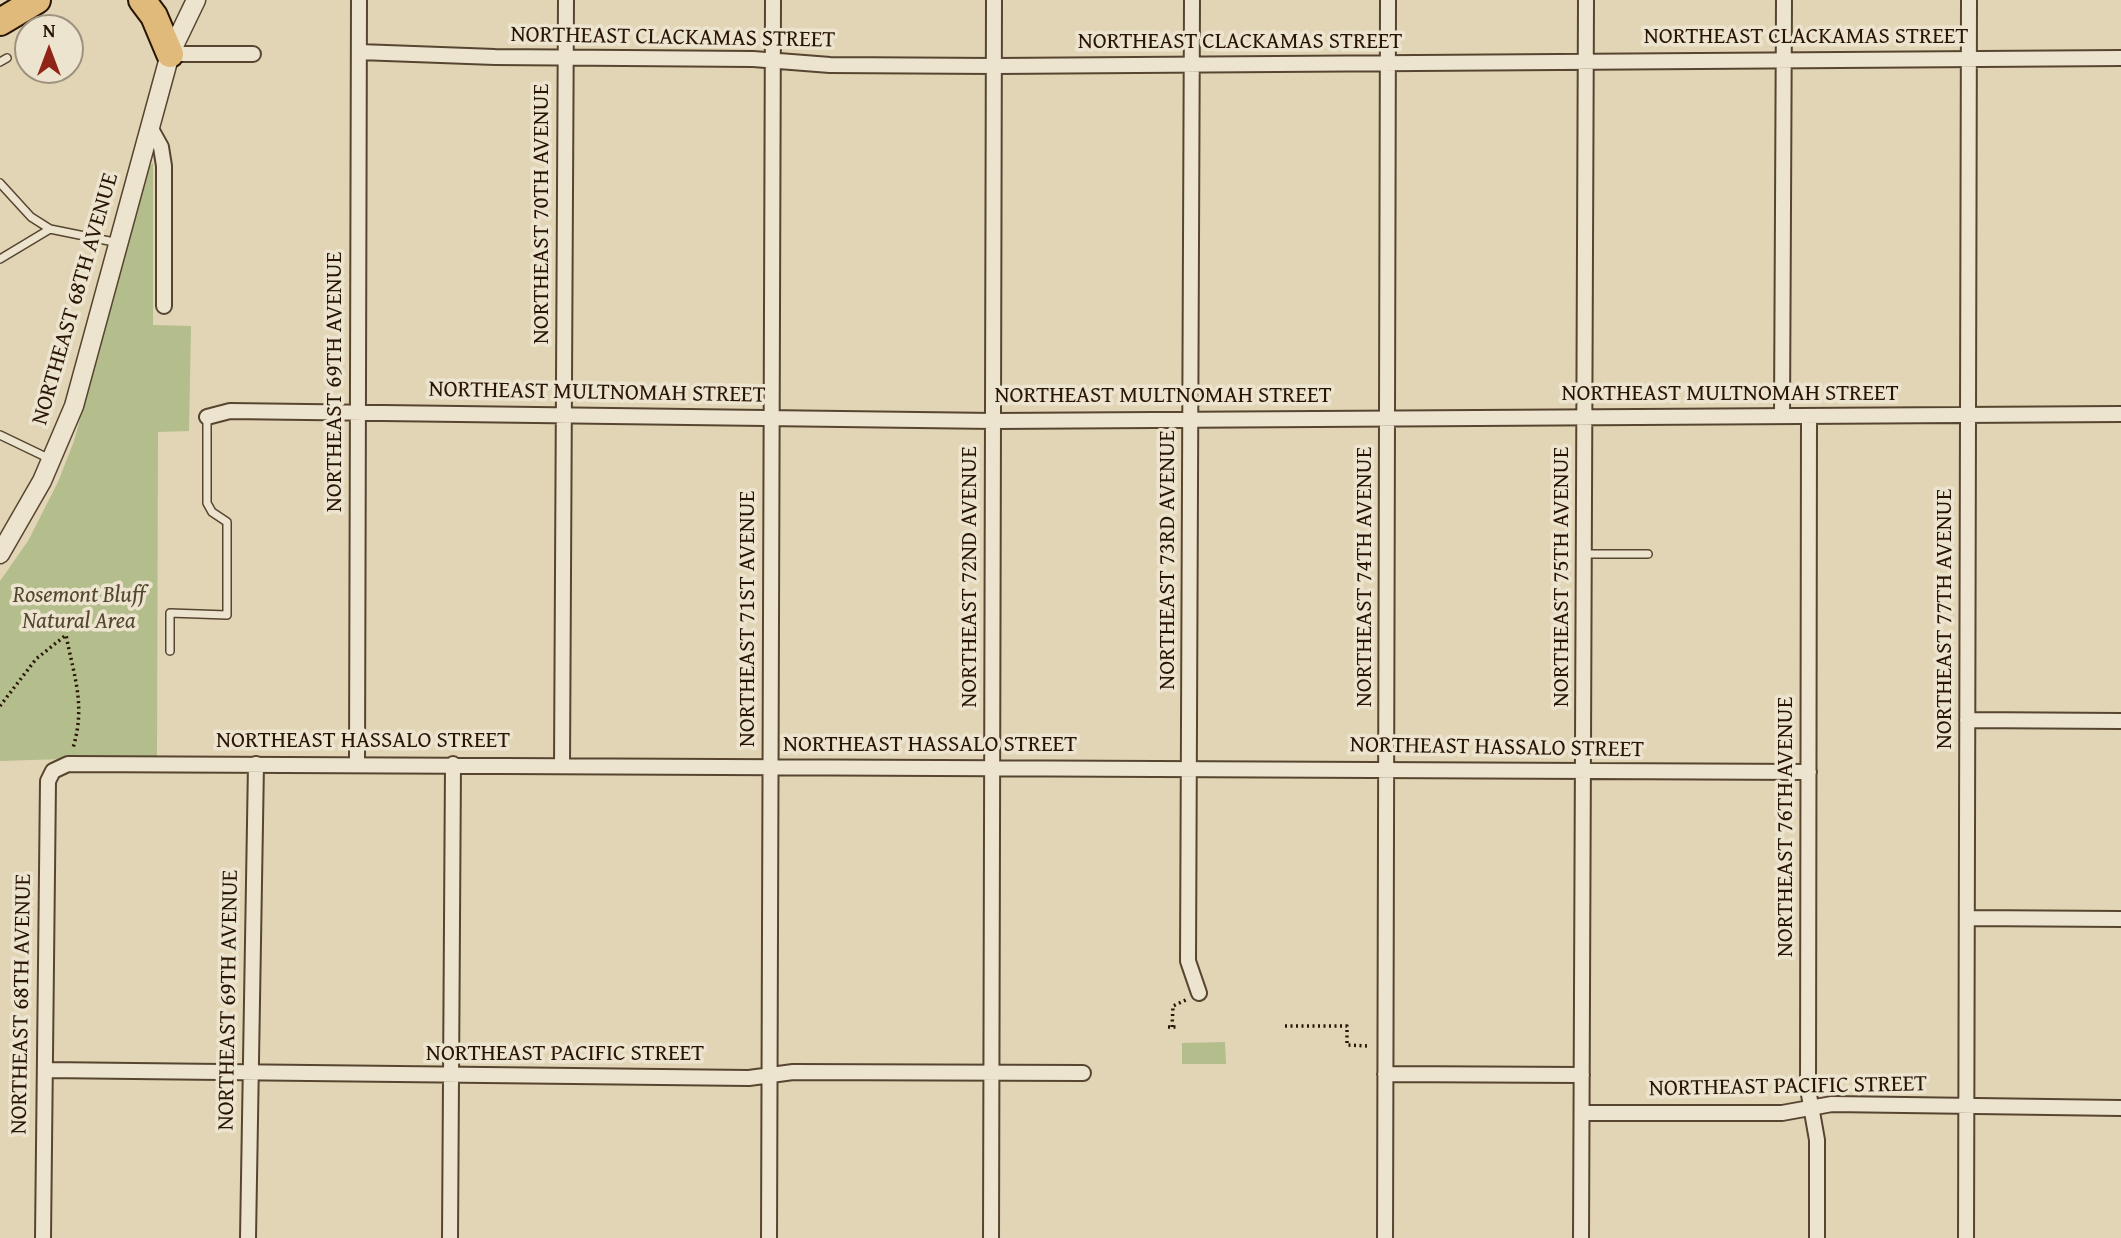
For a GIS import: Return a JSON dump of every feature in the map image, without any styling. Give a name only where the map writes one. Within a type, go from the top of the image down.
[{"type":"highway","points":[[0,22],[37,0]]},
{"type":"highway","points":[[142,0],[154,16],[170,54]]},
{"type":"street","name":"NORTHEAST 68TH AVENUE","points":[[0,554],[22,520],[74,406],[170,54],[196,0]]},
{"type":"street","name":"NORTHEAST 69TH AVENUE","points":[[356,764],[359,0]]},
{"type":"street","name":"NORTHEAST 70TH AVENUE","points":[[562,765],[566,0]]},
{"type":"street","name":"NORTHEAST 71ST AVENUE","points":[[769,1238],[773,0]]},
{"type":"street","name":"NORTHEAST 72ND AVENUE","points":[[991,1238],[995,0]]},
{"type":"street","name":"NORTHEAST 73RD AVENUE","points":[[1192,0],[1188,961],[1199,993]]},
{"type":"street","name":"NORTHEAST 74TH AVENUE","points":[[1385,1238],[1388,0]]},
{"type":"street","name":"NORTHEAST 75TH AVENUE","points":[[1581,1238],[1586,0]]},
{"type":"street","points":[[1782,416],[1784,0]]},
{"type":"street","name":"NORTHEAST 77TH AVENUE","points":[[1966,1238],[1969,0]]},
{"type":"street","name":"NORTHEAST CLACKAMAS STREET","points":[[359,52],[773,61],[830,65],[995,66],[2121,58]]},
{"type":"street","points":[[170,54],[253,54]]},
{"type":"street","points":[[151,129],[162,146],[164,166],[164,306]]},
{"type":"street","name":"NORTHEAST MULTNOMAH STREET","points":[[207,418],[230,411],[563,413],[994,421],[2121,414]]},
{"type":"street","name":"NORTHEAST 76TH AVENUE","points":[[1809,416],[1810,1107],[1816,1140],[1816,1238]]},
{"type":"street","points":[[1967,720],[2121,721]]},
{"type":"street","name":"NORTHEAST HASSALO STREET","points":[[53,771],[68,764],[453,764],[1809,772]]},
{"type":"street","name":"NORTHEAST 69TH AVENUE","points":[[248,1238],[256,764]]},
{"type":"street","points":[[450,1238],[453,764]]},
{"type":"street","name":"NORTHEAST 68TH AVENUE","points":[[43,1238],[48,781],[53,771]]},
{"type":"street","points":[[1967,918],[2121,919]]},
{"type":"street","name":"NORTHEAST PACIFIC STREET","points":[[46,1070],[451,1077],[749,1078],[793,1072],[1083,1073]]},
{"type":"street","points":[[1385,1074],[1582,1075]]},
{"type":"street","name":"NORTHEAST PACIFIC STREET","points":[[1582,1113],[1782,1113],[1832,1104],[2121,1108]]},
{"type":"lane","points":[[0,183],[32,217],[50,229],[119,243]]},
{"type":"lane","points":[[0,259],[50,229]]},
{"type":"lane","points":[[170,651],[170,613],[227,615],[227,523],[212,512],[207,503],[207,418]]},
{"type":"lane","points":[[0,435],[51,460]]},
{"type":"lane","points":[[1585,554],[1648,554]]},
{"type":"path","points":[[0,706],[36,659],[66,635],[79,687],[80,713],[68,764]]},
{"type":"path","points":[[1179,1027],[1170,1027],[1173,1006],[1199,993]]},
{"type":"path","points":[[1285,1026],[1347,1026],[1347,1045],[1368,1046]]},
{"type":"green space","name":"Rosemont Bluff Natural Area","points":[[153,163],[153,325],[191,326],[189,431],[158,432],[157,756],[0,761],[0,581],[28,541],[58,482],[74,441],[148,169]]},
{"type":"green space","points":[[1225,1042],[1226,1064],[1182,1064],[1182,1043]]}]
